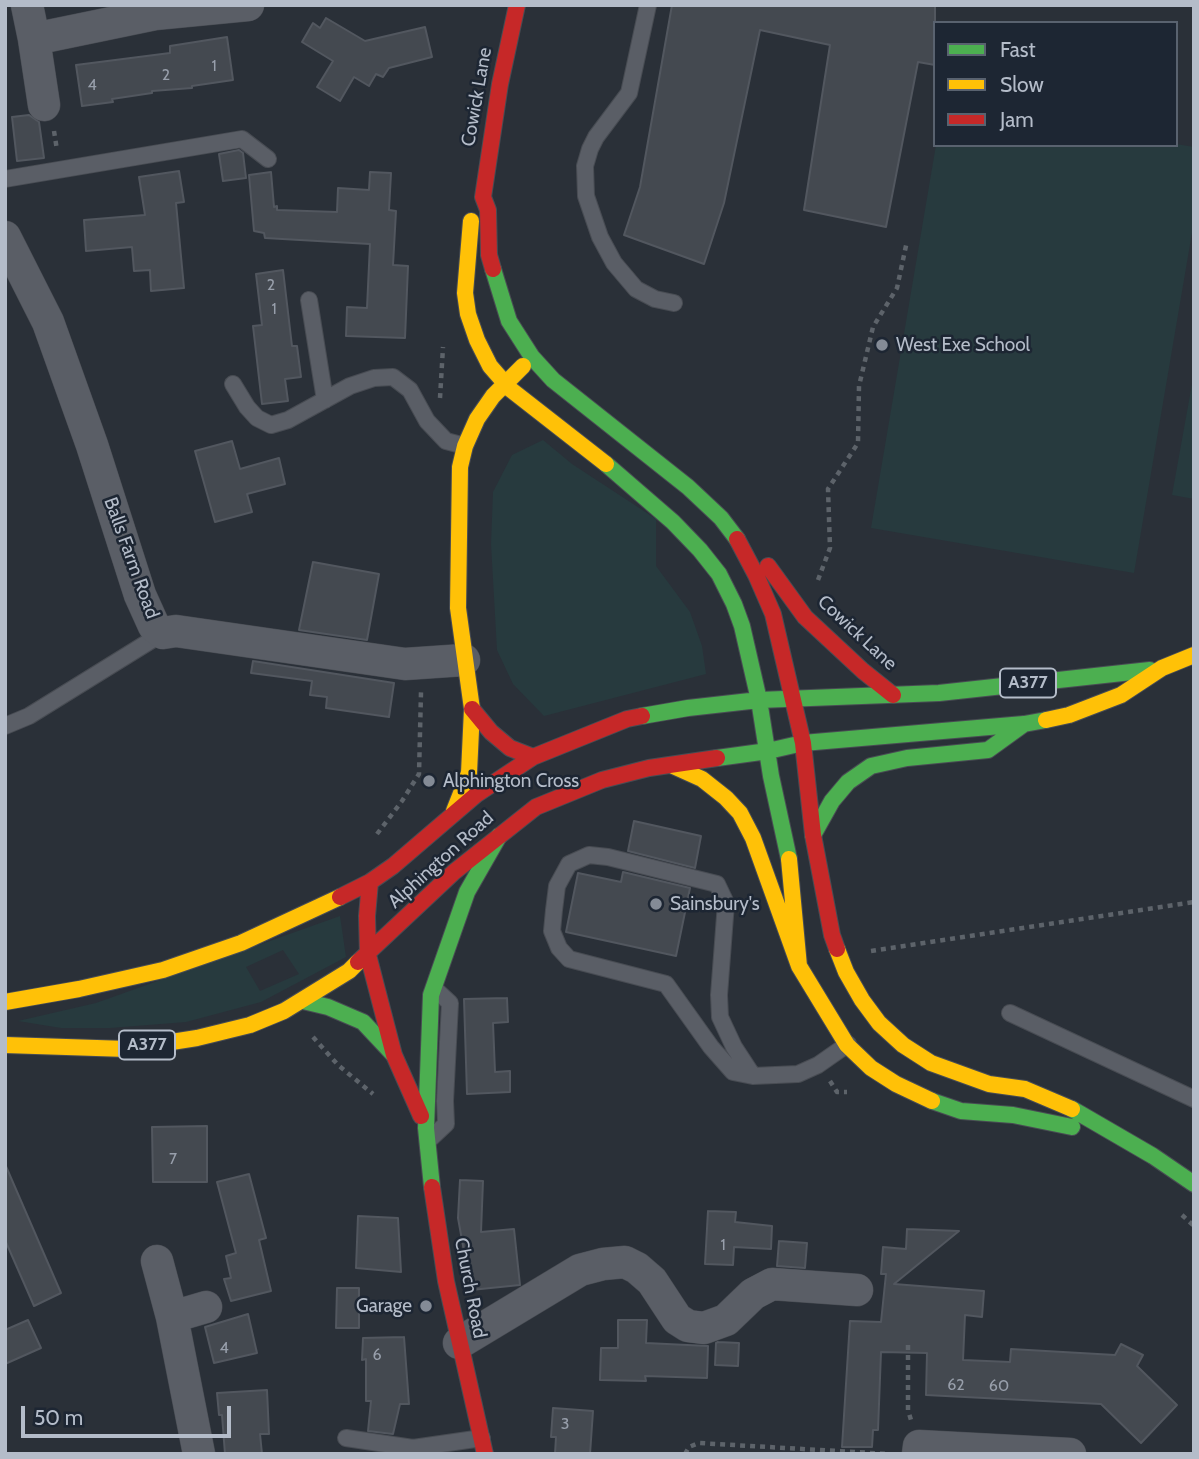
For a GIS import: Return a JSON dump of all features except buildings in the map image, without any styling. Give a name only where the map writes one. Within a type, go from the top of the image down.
[{"type":"main road","name":"Cowick Lane","points":[[483,197],[500,84],[517,5]]},
{"type":"main road","points":[[799,966],[788,851],[771,776],[759,700],[734,604],[719,574],[673,522],[506,383],[490,366],[468,314],[465,293],[473,203],[483,197],[488,210],[489,255],[496,282],[509,321],[532,358],[553,380],[688,487],[721,519],[737,540],[773,614],[803,743],[813,835],[832,935],[846,972],[878,1023],[903,1045],[931,1063],[989,1084],[1026,1089],[1076,1111],[1153,1156],[1194,1184]]},
{"type":"main road","points":[[454,811],[469,773],[472,709],[464,660],[457,580],[460,467],[465,446],[477,419],[506,383],[532,358]]},
{"type":"main road","name":"Cowick Lane","points":[[737,540],[769,567],[805,617],[893,695]]},
{"type":"main road","name":"Alphington Road","points":[[5,1045],[127,1049],[197,1038],[250,1025],[303,1001],[349,971],[368,956],[454,872],[537,807],[602,780],[671,765],[768,751],[803,743],[1024,724],[1069,715],[1121,695],[1162,668],[1194,655]]},
{"type":"main road","name":"Alphington Road","points":[[5,1002],[163,970],[241,943],[370,882],[393,866],[454,811],[533,757],[626,719],[688,708],[759,700],[952,691],[1162,668]]},
{"type":"main road","points":[[472,709],[491,732],[510,748],[533,757]]},
{"type":"main road","points":[[813,835],[832,801],[848,782],[871,766],[907,758],[988,750],[1024,724]]},
{"type":"main road","points":[[671,765],[702,779],[740,813],[753,838],[799,966],[847,1045],[871,1068],[926,1100],[961,1111],[1013,1115],[1116,1136]]},
{"type":"main road","name":"Church Road","points":[[484,1446],[444,1268],[426,1135],[431,995],[467,892],[500,834]]},
{"type":"main road","name":"Church Road","points":[[370,882],[368,956],[394,1055],[426,1135]]},
{"type":"main road","points":[[303,1001],[328,1007],[363,1022],[394,1055]]},
{"type":"street","points":[[27,5],[44,105]]},
{"type":"street","points":[[34,38],[155,14],[248,5]]},
{"type":"street","name":"Balls Farm Road","points":[[5,237],[48,322],[92,444],[140,595],[154,626],[163,633],[176,631],[249,640],[405,664],[464,660]]},
{"type":"street","points":[[157,1261],[172,1317],[199,1454]]},
{"type":"street","points":[[459,1343],[580,1270],[603,1264],[625,1262],[637,1268],[652,1281],[677,1319],[688,1326],[704,1328],[726,1320],[753,1294],[772,1284],[857,1290]]},
{"type":"street","points":[[172,1317],[206,1307]]},
{"type":"street","points":[[909,1451],[1070,1454]]},
{"type":"lane","points":[[648,5],[629,93],[590,149],[585,166],[586,197],[600,237],[614,263],[636,289],[655,299],[674,303]]},
{"type":"lane","points":[[5,179],[242,139],[268,159]]},
{"type":"lane","points":[[309,300],[325,400]]},
{"type":"lane","points":[[233,384],[257,418],[271,425],[288,420],[350,386],[374,378],[393,377],[410,390],[427,421],[446,441],[465,446]]},
{"type":"lane","points":[[5,726],[29,716],[163,633]]},
{"type":"lane","points":[[753,1076],[734,1047],[720,1017],[719,995],[726,903],[717,884],[589,855],[569,864],[557,887],[554,910],[552,931],[559,948],[569,959],[666,984],[733,1072],[753,1076],[798,1074],[818,1065],[878,1023]]},
{"type":"lane","points":[[1010,1013],[1194,1099]]},
{"type":"lane","points":[[346,1438],[413,1448],[484,1446]]},
{"type":"path","points":[[44,105],[51,114],[59,169]]},
{"type":"path","points":[[815,587],[830,548],[828,489],[858,443],[859,386],[873,327],[897,288],[907,241]]},
{"type":"path","points":[[437,432],[443,336]]},
{"type":"path","points":[[370,843],[419,775],[421,661]]},
{"type":"path","points":[[860,953],[1194,902]]},
{"type":"path","points":[[685,1454],[689,1447],[699,1443],[909,1451],[908,1345]]},
{"type":"green space","points":[[1178,144],[1194,147],[1194,221],[1134,573],[871,528],[936,147],[1178,147]]},
{"type":"green space","points":[[1194,373],[1194,499],[1172,495]]},
{"type":"green space","points":[[543,440],[572,464],[656,519],[656,566],[690,612],[702,646],[706,674],[544,716],[513,684],[497,650],[491,544],[493,492],[512,455]]},
{"type":"green space","points":[[340,916],[346,957],[261,1002],[186,1022],[110,1028],[61,1028],[18,1021],[96,1003]],"holes":[[[283,950],[299,974],[260,991],[246,967]]]},
{"type":"traffic: fast","points":[[493,269],[509,321],[532,357],[553,380],[688,487],[721,518],[737,539]]},
{"type":"traffic: fast","points":[[606,464],[673,522],[700,550],[719,574],[734,604],[742,626],[759,700],[771,776],[789,859]]},
{"type":"traffic: fast","points":[[642,716],[759,700],[939,693],[1150,670]]},
{"type":"traffic: fast","points":[[717,758],[803,743],[1046,720]]},
{"type":"traffic: fast","points":[[813,835],[832,801],[848,782],[871,766],[907,758],[988,750],[1024,724]]},
{"type":"traffic: fast","points":[[432,1187],[426,1128],[431,995],[467,892],[499,836]]},
{"type":"traffic: fast","points":[[303,1001],[328,1007],[363,1022],[393,1054]]},
{"type":"traffic: fast","points":[[932,1101],[961,1111],[1013,1115],[1072,1127]]},
{"type":"traffic: fast","points":[[1072,1109],[1153,1156],[1194,1184]]},
{"type":"traffic: slow","points":[[471,221],[465,293],[468,314],[490,366],[510,389],[606,464]]},
{"type":"traffic: slow","points":[[454,811],[469,773],[472,709],[458,608],[460,467],[465,446],[477,419],[493,396],[523,366]]},
{"type":"traffic: slow","points":[[1046,720],[1069,715],[1121,695],[1162,668],[1194,655]]},
{"type":"traffic: slow","points":[[671,765],[702,779],[740,813],[753,838],[799,966],[847,1045],[871,1068],[896,1084],[932,1101]]},
{"type":"traffic: slow","points":[[789,859],[799,966]]},
{"type":"traffic: slow","points":[[5,1002],[163,970],[241,943],[340,897]]},
{"type":"traffic: slow","points":[[837,949],[862,1000],[879,1023],[903,1045],[931,1063],[989,1084],[1025,1089],[1072,1109]]},
{"type":"traffic: slow","points":[[5,1045],[127,1049],[197,1038],[250,1025],[284,1011],[349,971],[358,962]]},
{"type":"traffic: jam","points":[[493,269],[489,255],[488,210],[483,197],[500,84],[517,5]]},
{"type":"traffic: jam","points":[[737,539],[773,614],[803,743],[813,835],[837,949]]},
{"type":"traffic: jam","points":[[768,566],[805,617],[893,695]]},
{"type":"traffic: jam","points":[[472,709],[491,732],[510,748],[533,757]]},
{"type":"traffic: jam","points":[[340,897],[370,882],[393,866],[477,794],[533,757],[627,719],[642,716]]},
{"type":"traffic: jam","points":[[358,962],[454,872],[536,807],[602,780],[649,768],[717,758]]},
{"type":"traffic: jam","points":[[370,882],[368,955],[394,1055],[421,1116]]},
{"type":"traffic: jam","points":[[432,1187],[446,1281],[485,1454]]},
{"type":"place","name":"West Exe School","points":[[882,345]]},
{"type":"place","name":"Alphington Cross","points":[[429,781]]},
{"type":"place","name":"Sainsbury's","points":[[656,904]]},
{"type":"place","name":"Garage","points":[[426,1306]]}]
